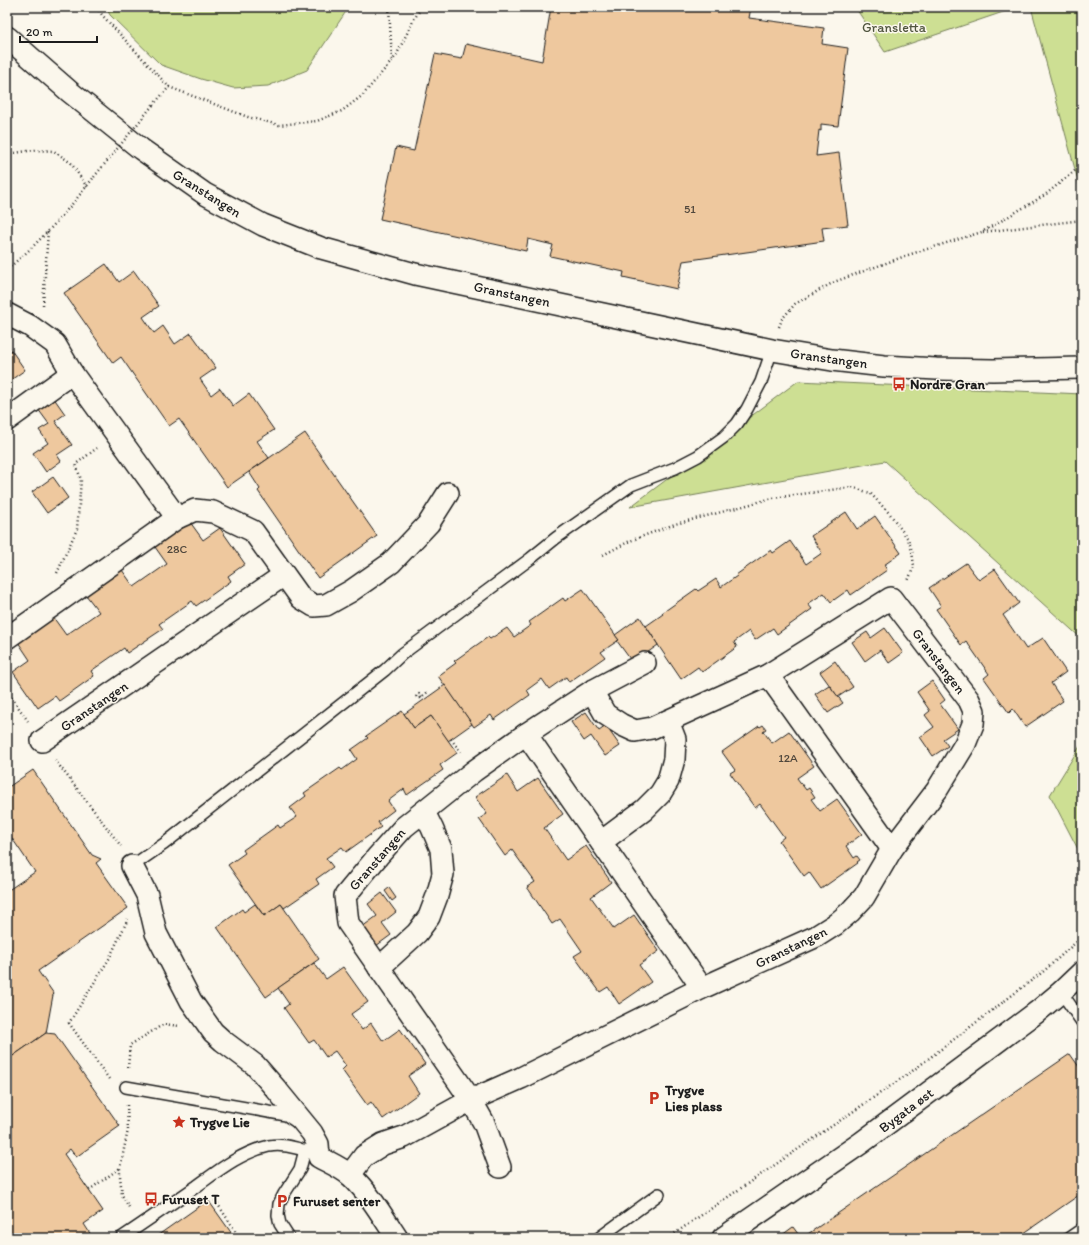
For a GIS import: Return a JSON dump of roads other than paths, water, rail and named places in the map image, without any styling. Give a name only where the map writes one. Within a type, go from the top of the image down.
[{"type":"street","name":"Granstangen","points":[[7,37],[70,92],[141,149],[205,194],[234,211],[263,225],[320,248],[415,274],[772,350],[832,360],[884,366],[929,368],[993,370],[1082,368]]},
{"type":"street","points":[[7,314],[30,326],[55,344],[72,373],[177,518]]},
{"type":"street","points":[[7,420],[72,373]]},
{"type":"street","points":[[7,638],[177,518],[195,510],[213,512],[253,531],[301,598],[314,606],[326,605],[351,591],[391,563],[429,523],[448,493]]},
{"type":"street","name":"Granstangen","points":[[42,741],[284,575]]},
{"type":"street","name":"Granstangen","points":[[350,1175],[364,1156],[383,1144],[404,1137],[471,1100],[521,1078],[702,988],[817,936],[836,924],[864,897],[892,849],[938,790],[966,744],[974,724],[974,711],[968,700],[891,598],[768,675]]},
{"type":"street","name":"Granstangen","points":[[471,1100],[348,923],[345,896],[404,827],[474,771],[526,734],[592,691],[645,663]]},
{"type":"street","points":[[592,691],[604,714],[635,731],[652,728],[768,675],[892,849]]},
{"type":"street","points":[[601,842],[644,810],[660,794],[668,781],[674,759],[675,739],[668,721]]},
{"type":"street","points":[[526,734],[702,988]]},
{"type":"street","points":[[379,968],[417,933],[429,917],[437,896],[443,874],[441,849],[424,812]]},
{"type":"street","points":[[132,866],[147,895],[156,933],[179,979],[213,1032],[255,1065],[276,1089],[312,1147],[350,1175],[367,1194],[397,1238]]},
{"type":"street","name":"Bygata øst","points":[[723,1238],[861,1143],[1037,1012],[1082,972]]},
{"type":"street","points":[[471,1100],[484,1123],[500,1167]]},
{"type":"lane","points":[[132,866],[164,844],[385,670],[402,654],[556,538],[631,485],[675,468],[698,456],[724,437],[737,424],[747,409],[761,382],[772,350]]},
{"type":"lane","points":[[1061,992],[1082,1022]]},
{"type":"lane","points":[[126,1087],[286,1115],[312,1147]]},
{"type":"lane","points":[[121,1238],[232,1161],[270,1146],[312,1147]]},
{"type":"lane","points":[[289,1238],[280,1224],[278,1215],[279,1204],[312,1147]]},
{"type":"lane","points":[[599,1238],[659,1194]]},
{"type":"lane","points":[[1069,1238],[1082,1229]]},
{"type":"place","name":"Nordre Gran","points":[[899,384]]},
{"type":"place","name":"Trygve Lies plass","points":[[654,1098]]},
{"type":"place","name":"Trygve Lie","points":[[179,1122]]},
{"type":"place","name":"Furuset T","points":[[151,1199]]},
{"type":"place","name":"Furuset senter","points":[[282,1201]]},
{"type":"park label","name":"Gransletta","points":[[894,27]]}]
